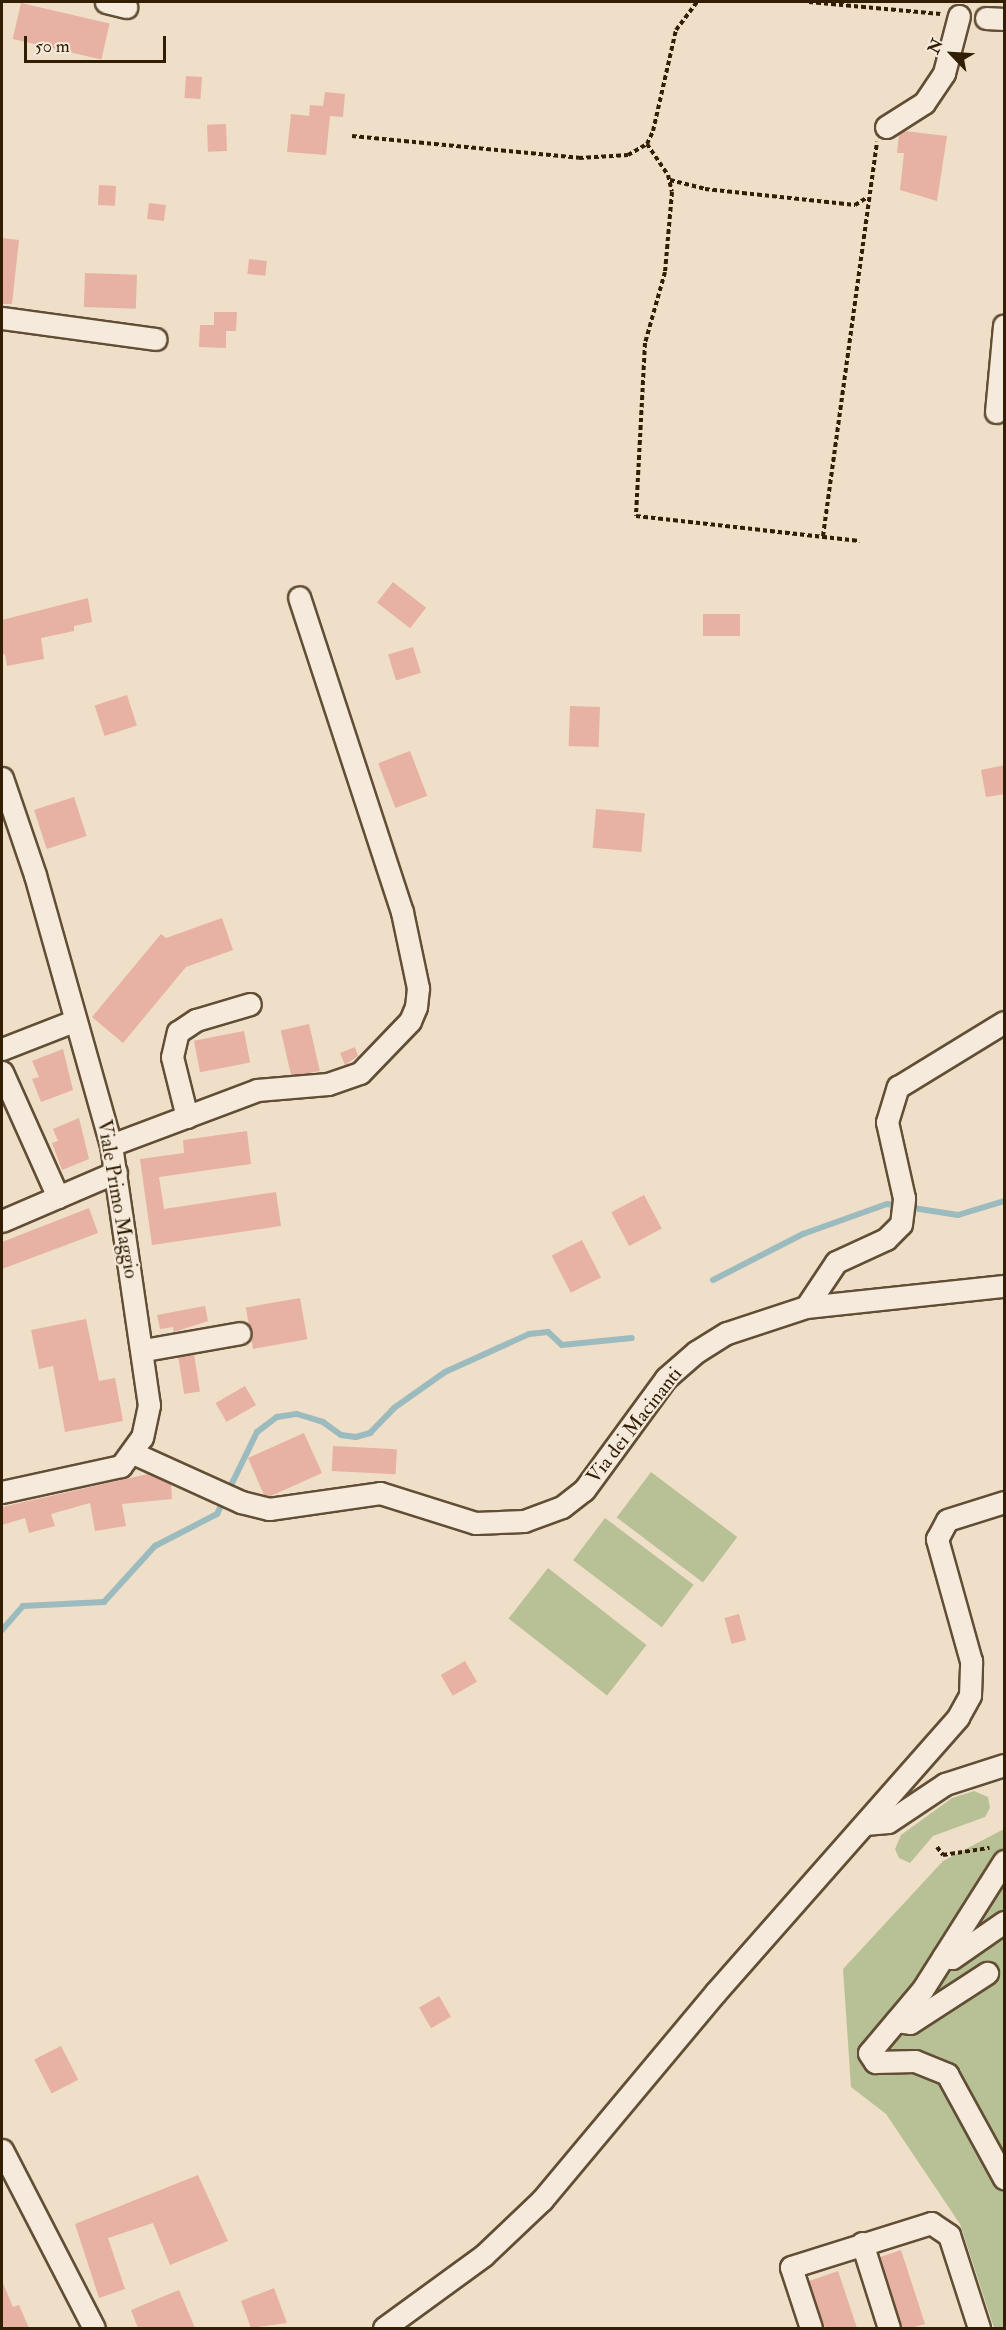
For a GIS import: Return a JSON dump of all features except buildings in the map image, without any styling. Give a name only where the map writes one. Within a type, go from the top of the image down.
[{"type":"street","points":[[886,127],[924,103],[944,73],[959,16]]},
{"type":"street","points":[[2,318],[156,339]]},
{"type":"street","points":[[996,411],[1005,325]]},
{"type":"street","points":[[111,1145],[257,1090],[328,1084],[360,1073],[410,1021],[416,1006],[418,988],[402,912],[299,597]]},
{"type":"street","name":"Viale Primo Maggio","points":[[2,778],[35,875],[74,1022],[111,1145],[144,1350],[149,1415],[133,1454]]},
{"type":"street","points":[[187,1117],[172,1057],[178,1032],[196,1020],[250,1004]]},
{"type":"street","points":[[2,1049],[74,1022]]},
{"type":"street","points":[[806,1307],[830,1268],[852,1251],[892,1235],[904,1205],[887,1122],[893,1094],[912,1076],[1005,1022]]},
{"type":"street","points":[[2,1072],[58,1197]]},
{"type":"street","points":[[2,1221],[116,1172]]},
{"type":"street","name":"Via dei Macinanti","points":[[133,1454],[228,1494],[284,1510],[380,1493],[475,1523],[536,1518],[562,1507],[584,1490],[620,1446],[657,1389],[696,1352],[750,1323],[806,1307],[1005,1287]]},
{"type":"street","points":[[144,1350],[240,1333]]},
{"type":"street","points":[[2,1492],[108,1472],[133,1454]]},
{"type":"street","points":[[384,2328],[484,2255],[542,2200],[958,1717],[970,1695],[969,1648],[938,1554],[943,1525],[954,1516],[1005,1502]]},
{"type":"street","points":[[865,1824],[888,1822],[956,1779],[1005,1765]]},
{"type":"street","points":[[1002,1853],[943,1957],[896,2021],[871,2048],[871,2057],[874,2062],[927,2063],[947,2074],[1005,2178]]},
{"type":"street","points":[[943,1957],[952,1959],[1005,1922]]},
{"type":"street","points":[[896,2021],[910,2023],[987,1973]]},
{"type":"street","points":[[2,2150],[94,2328]]},
{"type":"street","points":[[811,2328],[791,2266],[920,2225],[938,2224],[949,2235],[979,2328]]},
{"type":"street","points":[[862,2244],[889,2328]]},
{"type":"path","points":[[697,2],[676,30],[647,144],[670,180],[665,272],[645,343],[636,516],[860,541]]},
{"type":"path","points":[[809,2],[959,16]]},
{"type":"path","points":[[823,536],[866,198],[878,136],[886,127]]},
{"type":"path","points":[[352,136],[610,159],[647,144]]},
{"type":"path","points":[[670,180],[705,189],[855,206],[866,198]]},
{"type":"path","points":[[938,1847],[943,1855],[1002,1853]]},
{"type":"green space","points":[[651,1472],[737,1537],[703,1583],[617,1518]]},
{"type":"green space","points":[[605,1518],[694,1585],[662,1627],[573,1560]]},
{"type":"green space","points":[[548,1568],[647,1645],[607,1695],[509,1618]]},
{"type":"green space","points":[[974,1791],[988,1797],[990,1808],[985,1817],[933,1836],[910,1863],[899,1858],[895,1849],[901,1835],[952,1798]]},
{"type":"green space","points":[[1004,1829],[1004,2328],[994,2328],[960,2224],[886,2114],[851,2087],[843,1969],[943,1861]]},
{"type":"waterway","points":[[713,1280],[803,1234],[887,1204],[958,1215],[1004,1201]]},
{"type":"waterway","points":[[2,1630],[23,1606],[104,1602],[155,1546],[217,1514],[257,1432],[277,1417],[297,1414],[323,1422],[341,1435],[356,1437],[370,1433],[394,1408],[445,1372],[529,1334],[548,1332],[562,1345],[632,1338]]}]
